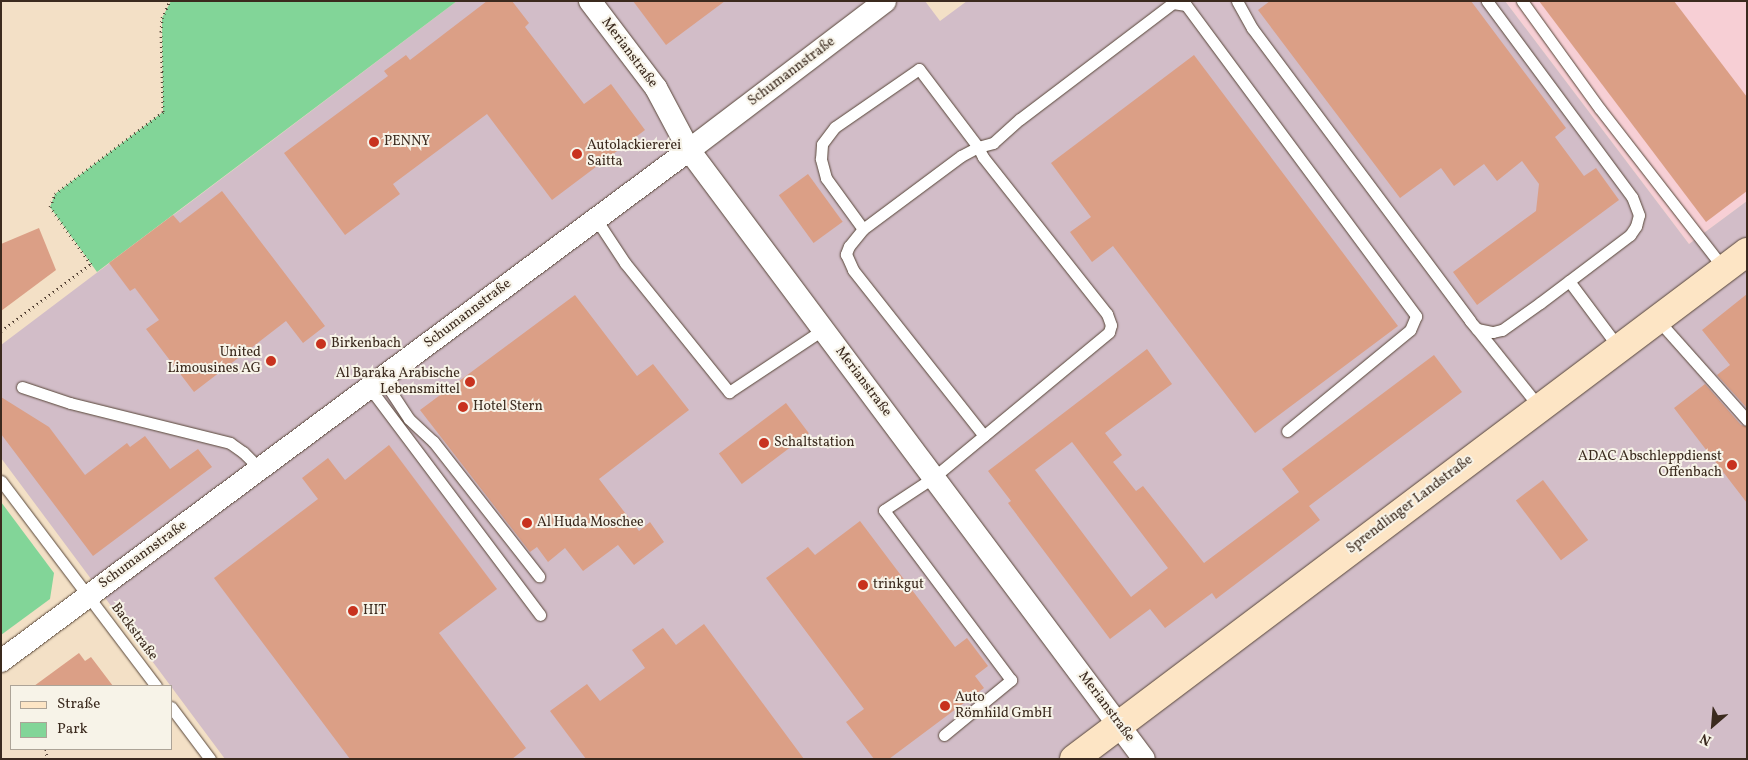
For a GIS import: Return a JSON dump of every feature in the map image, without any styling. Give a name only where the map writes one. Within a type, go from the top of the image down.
[{"type":"main road","name":"Sprendlinger Landstraße","points":[[1074,759],[1747,252]]},
{"type":"street","name":"Merianstraße","points":[[590,1],[656,88],[689,150],[1144,759]]},
{"type":"street","name":"Schumannstraße","points":[[1,661],[689,150],[885,1]]},
{"type":"lane","points":[[1237,1],[1252,28],[1477,329],[1540,408]]},
{"type":"lane","points":[[1477,329],[1493,332],[1502,330],[1630,235],[1636,226],[1639,215],[1636,204],[1487,1]]},
{"type":"lane","points":[[1522,1],[1600,109],[1724,269]]},
{"type":"lane","points":[[984,436],[853,270],[846,254],[849,246],[864,229],[961,156],[978,147],[993,143],[1020,119],[1173,3],[1186,5],[1416,316],[1410,330],[1287,431]]},
{"type":"lane","points":[[864,229],[826,178],[822,159],[822,144],[835,127],[919,69],[983,156],[1107,314],[1111,325],[1109,332],[934,477],[884,510],[1011,680],[944,735]]},
{"type":"lane","points":[[596,219],[625,263],[729,392],[824,329]]},
{"type":"lane","points":[[1569,281],[1619,348]]},
{"type":"lane","points":[[1657,319],[1747,420]]},
{"type":"lane","points":[[376,382],[409,419],[433,441],[539,576]]},
{"type":"lane","points":[[376,382],[540,615]]},
{"type":"lane","points":[[22,387],[70,403],[201,434],[230,443],[243,452],[260,469]]},
{"type":"lane","name":"Backstraße","points":[[1,481],[155,685]]},
{"type":"lane","points":[[172,708],[210,759]]},
{"type":"path","points":[[1,331],[90,264],[50,207],[54,194],[163,112],[161,32],[162,18],[170,1]]},
{"type":"shaded area","points":[[457,1],[925,1],[940,21],[967,1],[1505,1],[1689,244],[1747,201],[1747,759],[225,759],[172,688],[172,685],[170,685],[1,458],[1,345]]},
{"type":"shaded area","points":[[1505,1],[1747,1],[1747,201],[1689,244]]},
{"type":"green space","points":[[171,1],[457,1],[97,272],[50,207],[55,194],[163,112],[162,18]]},
{"type":"green space","points":[[1,502],[54,573],[50,599],[1,635]]},
{"type":"building","points":[[487,1],[512,1],[529,23],[525,27],[584,104],[611,84],[645,130],[552,200],[487,114],[393,184],[400,194],[345,235],[284,153],[388,76],[384,71],[406,55],[410,60]]},
{"type":"building","points":[[633,1],[725,1],[666,45]]},
{"type":"building","points":[[1270,1],[1471,1],[1566,128],[1555,137],[1584,176],[1596,168],[1619,200],[1477,305],[1453,272],[1536,211],[1539,184],[1522,161],[1497,181],[1484,164],[1454,186],[1441,168],[1400,198],[1258,10]]},
{"type":"building","points":[[1539,1],[1674,1],[1747,97],[1747,191],[1706,222]]},
{"type":"building","points":[[1194,55],[1398,326],[1255,433],[1113,246],[1092,262],[1070,232],[1091,217],[1051,163]]},
{"type":"building","points":[[808,174],[843,222],[814,243],[779,195]]},
{"type":"building","points":[[222,191],[325,326],[303,343],[286,321],[194,392],[146,329],[159,320],[135,288],[130,291],[109,263],[173,215],[180,223]]},
{"type":"building","points":[[39,228],[56,270],[1,311],[1,244]]},
{"type":"building","points":[[1747,294],[1747,408],[1717,375],[1730,365],[1702,330]]},
{"type":"building","points":[[575,295],[637,376],[653,364],[689,410],[599,479],[639,531],[650,522],[664,542],[634,565],[618,545],[583,571],[565,548],[548,562],[537,547],[530,552],[420,410]]},
{"type":"building","points":[[1147,349],[1172,384],[1105,433],[1122,455],[1113,462],[1136,491],[1143,486],[1204,563],[1299,492],[1282,469],[1434,355],[1462,392],[1309,506],[1320,520],[1216,599],[1212,593],[1165,628],[1150,609],[1110,639],[1008,503],[1011,501],[988,471]],"holes":[[[1072,442],[1168,568],[1131,597],[1035,470]]]},
{"type":"building","name":"ADAC Abschleppdienst Offenbach","points":[[1705,384],[1741,425],[1747,427],[1747,503],[1674,408]]},
{"type":"building","points":[[1,397],[49,427],[85,475],[127,443],[130,447],[145,436],[170,469],[198,449],[212,467],[93,556],[1,434]]},
{"type":"building","name":"Schaltstation","points":[[786,403],[809,433],[742,484],[719,454]]},
{"type":"building","name":"HIT","points":[[389,445],[497,589],[439,633],[526,748],[512,759],[350,759],[214,578],[318,499],[302,478],[328,458],[345,480]]},
{"type":"building","points":[[1543,480],[1588,540],[1561,560],[1516,500]]},
{"type":"building","points":[[860,521],[955,647],[967,638],[988,666],[975,676],[984,688],[889,759],[874,759],[846,722],[864,709],[766,578],[808,547],[815,555]]},
{"type":"building","points":[[704,624],[804,759],[586,759],[550,711],[587,684],[600,701],[645,668],[632,650],[663,628],[676,645]]},
{"type":"building","points":[[79,653],[85,661],[91,657],[112,685],[35,685]]},
{"type":"place","name":"PENNY","points":[[374,142]]},
{"type":"place","name":"Autolackiererei Saitta","points":[[577,154]]},
{"type":"place","name":"Birkenbach","points":[[321,344]]},
{"type":"place","name":"United Limousines AG","points":[[271,361]]},
{"type":"place","name":"Al Baraka Arabische Lebensmittel","points":[[470,382]]},
{"type":"place","name":"Hotel Stern","points":[[463,407]]},
{"type":"place","name":"Schaltstation","points":[[764,443]]},
{"type":"place","name":"ADAC Abschleppdienst Offenbach","points":[[1732,465]]},
{"type":"place","name":"Al Huda Moschee","points":[[527,523]]},
{"type":"place","name":"trinkgut","points":[[863,585]]},
{"type":"place","name":"HIT","points":[[353,611]]},
{"type":"place","name":"Auto Römhild GmbH","points":[[945,706]]}]
